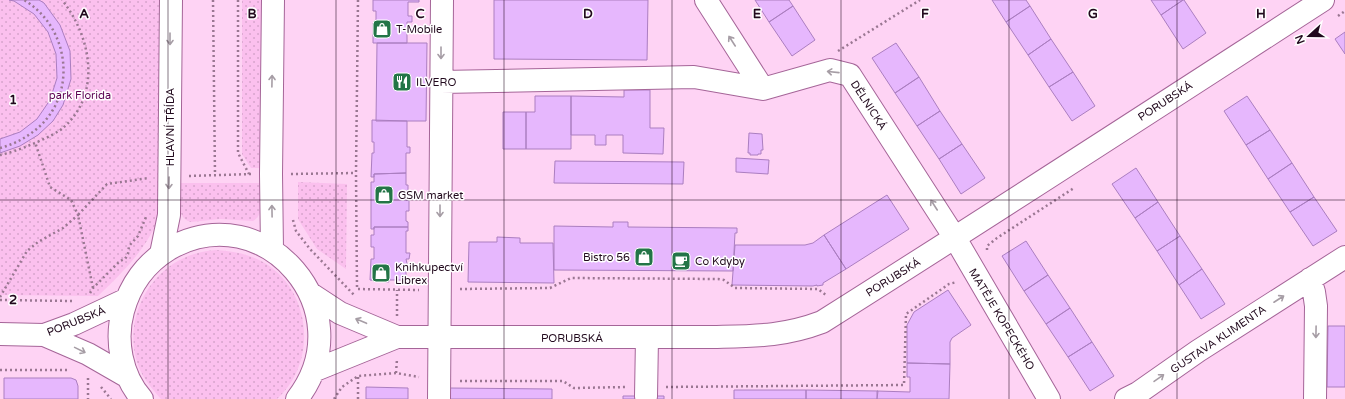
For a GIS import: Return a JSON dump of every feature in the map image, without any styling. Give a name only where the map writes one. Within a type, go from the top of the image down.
[{"type":"street","name":"HLAVNÍ TŘÍDA","points":[[161,254],[169,215],[171,0]]},
{"type":"street","points":[[272,250],[271,174],[273,0]]},
{"type":"street","points":[[439,390],[442,0]]},
{"type":"street","points":[[706,0],[763,89]]},
{"type":"street","name":"PORUBSKÁ","points":[[311,294],[340,313],[440,337],[647,338],[770,336],[805,329],[822,322],[955,238],[1323,0]]},
{"type":"street","name":"DĚLNICKÁ","points":[[763,89],[830,70],[850,75],[955,238]]},
{"type":"street","points":[[441,82],[694,77],[763,89]]},
{"type":"street","points":[[142,399],[128,377],[122,359],[119,339],[120,319],[125,300],[142,272],[161,254],[184,242],[196,238],[216,235],[236,236],[272,250],[288,262],[301,277],[311,294],[317,313],[320,333],[318,352],[313,371],[305,389],[297,399]]},
{"type":"street","name":"MATĚJE KOPECKÉHO","points":[[955,238],[1049,399]]},
{"type":"street","name":"GUSTAVA KLIMENTA","points":[[1126,399],[1138,393],[1198,351],[1345,257]]},
{"type":"street","points":[[1310,279],[1316,306],[1315,399]]},
{"type":"street","name":"PORUBSKÁ","points":[[0,334],[44,335],[74,324],[125,300]]},
{"type":"street","name":"PORUBSKÁ","points":[[313,371],[397,326]]},
{"type":"street","points":[[44,335],[88,354],[128,377]]},
{"type":"street","points":[[646,391],[647,338]]},
{"type":"path","points":[[0,148],[28,136],[41,126],[52,112],[59,97],[63,80],[64,63],[61,46],[54,30],[44,16],[24,0]]},
{"type":"path","points":[[0,155],[56,133],[64,128],[76,114],[81,105],[88,84],[88,58],[85,42],[73,16],[62,0]]},
{"type":"path","points":[[213,0],[215,175]]},
{"type":"path","points":[[169,176],[249,174],[238,153],[238,0]]},
{"type":"path","points":[[358,0],[356,173],[357,289],[397,290],[550,288],[571,278],[724,280],[736,288],[818,289],[830,297]]},
{"type":"path","points":[[837,52],[920,0]]},
{"type":"path","points":[[35,142],[50,187],[71,200],[78,215],[93,288]]},
{"type":"path","points":[[271,174],[356,173]]},
{"type":"path","points":[[0,297],[27,251],[38,242],[63,228],[78,215],[107,184],[149,178],[149,184]]},
{"type":"path","points":[[90,295],[93,288],[120,261],[125,259],[128,254],[129,246],[138,236],[146,217],[147,210]]},
{"type":"path","points":[[292,215],[296,231],[310,249],[356,298]]},
{"type":"path","points":[[334,399],[342,387],[358,376],[396,373],[439,390],[563,381],[574,388],[646,391],[904,385],[906,314],[949,284],[963,281],[986,265],[987,246],[998,238]]},
{"type":"path","points":[[397,290],[397,326]]},
{"type":"path","points":[[0,300],[78,301]]},
{"type":"path","points":[[390,314],[397,326]]},
{"type":"path","points":[[0,370],[72,370]]},
{"type":"path","points":[[358,376],[358,399]]},
{"type":"path","points":[[88,377],[88,399]]},
{"type":"green space","name":"park Florida","points":[[0,0],[161,0],[159,215],[149,238],[134,259],[98,296],[0,295]]},
{"type":"green space","points":[[242,0],[264,0],[262,168],[251,168],[242,154]]},
{"type":"green space","points":[[298,182],[347,184],[346,269],[317,249],[298,219]]},
{"type":"green space","points":[[179,183],[262,183],[261,210],[257,218],[253,221],[220,219],[191,222],[186,220],[180,212]]},
{"type":"green space","points":[[216,250],[240,253],[263,262],[279,274],[292,290],[300,308],[304,327],[304,347],[299,366],[290,384],[277,399],[161,399],[141,372],[135,356],[133,339],[139,306],[147,291],[157,278],[169,267],[184,258]]},
{"type":"building","points":[[9,0],[39,0],[44,3],[60,25],[70,51],[71,79],[63,105],[53,121],[38,135],[20,146],[0,153],[0,139],[20,132],[37,119],[50,100],[57,78],[56,54],[48,32],[34,14],[14,1]]},
{"type":"building","points":[[373,0],[419,0],[419,2],[408,2],[408,16],[412,16],[412,22],[407,22],[407,27],[410,27],[410,32],[407,32],[407,43],[373,43],[373,23],[376,23],[376,11],[373,11]]},
{"type":"building","points":[[494,0],[648,0],[647,60],[494,59]]},
{"type":"building","points":[[755,0],[789,0],[793,6],[769,22]]},
{"type":"building","points":[[992,0],[1026,0],[1030,6],[1006,22]]},
{"type":"building","points":[[1151,0],[1183,0],[1161,15]]},
{"type":"building","points":[[1183,0],[1206,33],[1183,49],[1161,15]]},
{"type":"building","points":[[793,6],[815,40],[792,56],[769,22]]},
{"type":"building","points":[[1030,6],[1051,39],[1028,55],[1006,22]]},
{"type":"building","points":[[1345,32],[1345,54],[1335,39]]},
{"type":"building","points":[[1051,39],[1073,72],[1049,87],[1028,55]]},
{"type":"building","points":[[377,43],[427,43],[426,121],[376,121]]},
{"type":"building","points":[[896,43],[919,77],[895,93],[872,58]]},
{"type":"building","points":[[1073,72],[1095,106],[1072,121],[1049,87]]},
{"type":"building","points":[[919,77],[940,111],[917,126],[895,93]]},
{"type":"building","points":[[624,90],[650,90],[650,128],[664,128],[663,154],[623,153],[623,135],[606,135],[606,145],[595,145],[595,135],[571,135],[571,96],[624,97]]},
{"type":"building","points":[[535,96],[571,96],[571,149],[526,149],[526,112],[535,112]]},
{"type":"building","points":[[1247,96],[1270,130],[1246,145],[1224,111]]},
{"type":"building","points":[[940,111],[962,144],[939,159],[917,126]]},
{"type":"building","points":[[503,112],[526,112],[526,149],[503,149]]},
{"type":"building","points":[[372,120],[407,121],[407,147],[410,147],[410,153],[406,153],[406,173],[374,174],[374,177],[371,177],[372,153],[374,153],[374,142],[372,142]]},
{"type":"building","points":[[1270,130],[1292,163],[1268,179],[1246,145]]},
{"type":"building","points":[[749,133],[762,134],[763,150],[761,150],[761,154],[750,155],[750,153],[748,153]]},
{"type":"building","points":[[962,144],[985,178],[961,194],[939,159]]},
{"type":"building","points":[[736,158],[769,160],[768,174],[736,172]]},
{"type":"building","points":[[555,161],[684,162],[683,184],[554,183]]},
{"type":"building","points":[[1292,163],[1314,197],[1290,212],[1268,179]]},
{"type":"building","points":[[1136,168],[1158,202],[1135,218],[1112,184]]},
{"type":"building","points":[[406,173],[406,185],[408,185],[408,191],[406,191],[406,200],[409,200],[409,211],[406,211],[406,221],[408,222],[408,227],[374,227],[374,229],[371,229],[371,182],[374,182],[374,174]]},
{"type":"building","points":[[887,195],[909,229],[846,269],[824,235]]},
{"type":"building","points":[[1314,197],[1337,231],[1313,246],[1290,212]]},
{"type":"building","points":[[1158,202],[1180,236],[1157,251],[1135,218]]},
{"type":"building","name":"Bistro 56","points":[[613,222],[628,222],[628,227],[737,228],[737,233],[735,233],[733,271],[554,270],[554,226],[613,227]]},
{"type":"building","points":[[374,227],[408,227],[408,231],[406,231],[406,253],[410,253],[409,259],[406,259],[408,268],[406,268],[406,280],[388,280],[389,282],[370,280],[371,259],[374,259],[374,247],[371,247],[371,235],[374,235]]},
{"type":"building","points":[[824,235],[846,269],[823,283],[823,285],[732,285],[735,245],[805,245],[813,243]]},
{"type":"building","points":[[1180,236],[1202,269],[1179,285],[1157,251]]},
{"type":"building","points":[[497,237],[520,238],[520,243],[553,243],[554,283],[468,282],[469,242],[497,242]]},
{"type":"building","points":[[1026,241],[1048,275],[1024,291],[1002,256]]},
{"type":"building","points":[[1202,269],[1225,304],[1201,319],[1179,285]]},
{"type":"building","points":[[1048,275],[1070,308],[1046,324],[1024,291]]},
{"type":"building","points":[[948,290],[971,325],[952,338],[950,342],[950,364],[907,363],[907,325],[914,312]]},
{"type":"building","points":[[1070,308],[1092,342],[1068,357],[1046,324]]},
{"type":"building","points":[[1328,326],[1345,326],[1345,387],[1327,387]]},
{"type":"building","points":[[1092,342],[1114,376],[1090,391],[1068,357]]},
{"type":"building","points":[[907,363],[950,364],[949,399],[877,399],[877,391],[910,392],[910,377],[907,377]]},
{"type":"building","points":[[4,378],[71,378],[76,380],[78,386],[78,399],[4,399]]},
{"type":"building","points":[[366,387],[408,388],[408,399],[366,399]]},
{"type":"building","points":[[449,388],[552,389],[552,399],[449,399]]},
{"type":"building","points":[[734,390],[806,390],[806,399],[734,399]]},
{"type":"building","points":[[806,390],[878,391],[877,399],[806,399]]},
{"type":"building","points":[[623,396],[664,396],[664,399],[623,399]]},
{"type":"place","name":"T-Mobile","points":[[382,29]]},
{"type":"place","name":"ILVERO","points":[[402,82]]},
{"type":"place","name":"GSM market","points":[[384,195]]},
{"type":"place","name":"Bistro 56","points":[[644,257]]},
{"type":"place","name":"Co Kdyby","points":[[681,261]]},
{"type":"place","name":"Knihkupectví Librex","points":[[381,273]]}]
